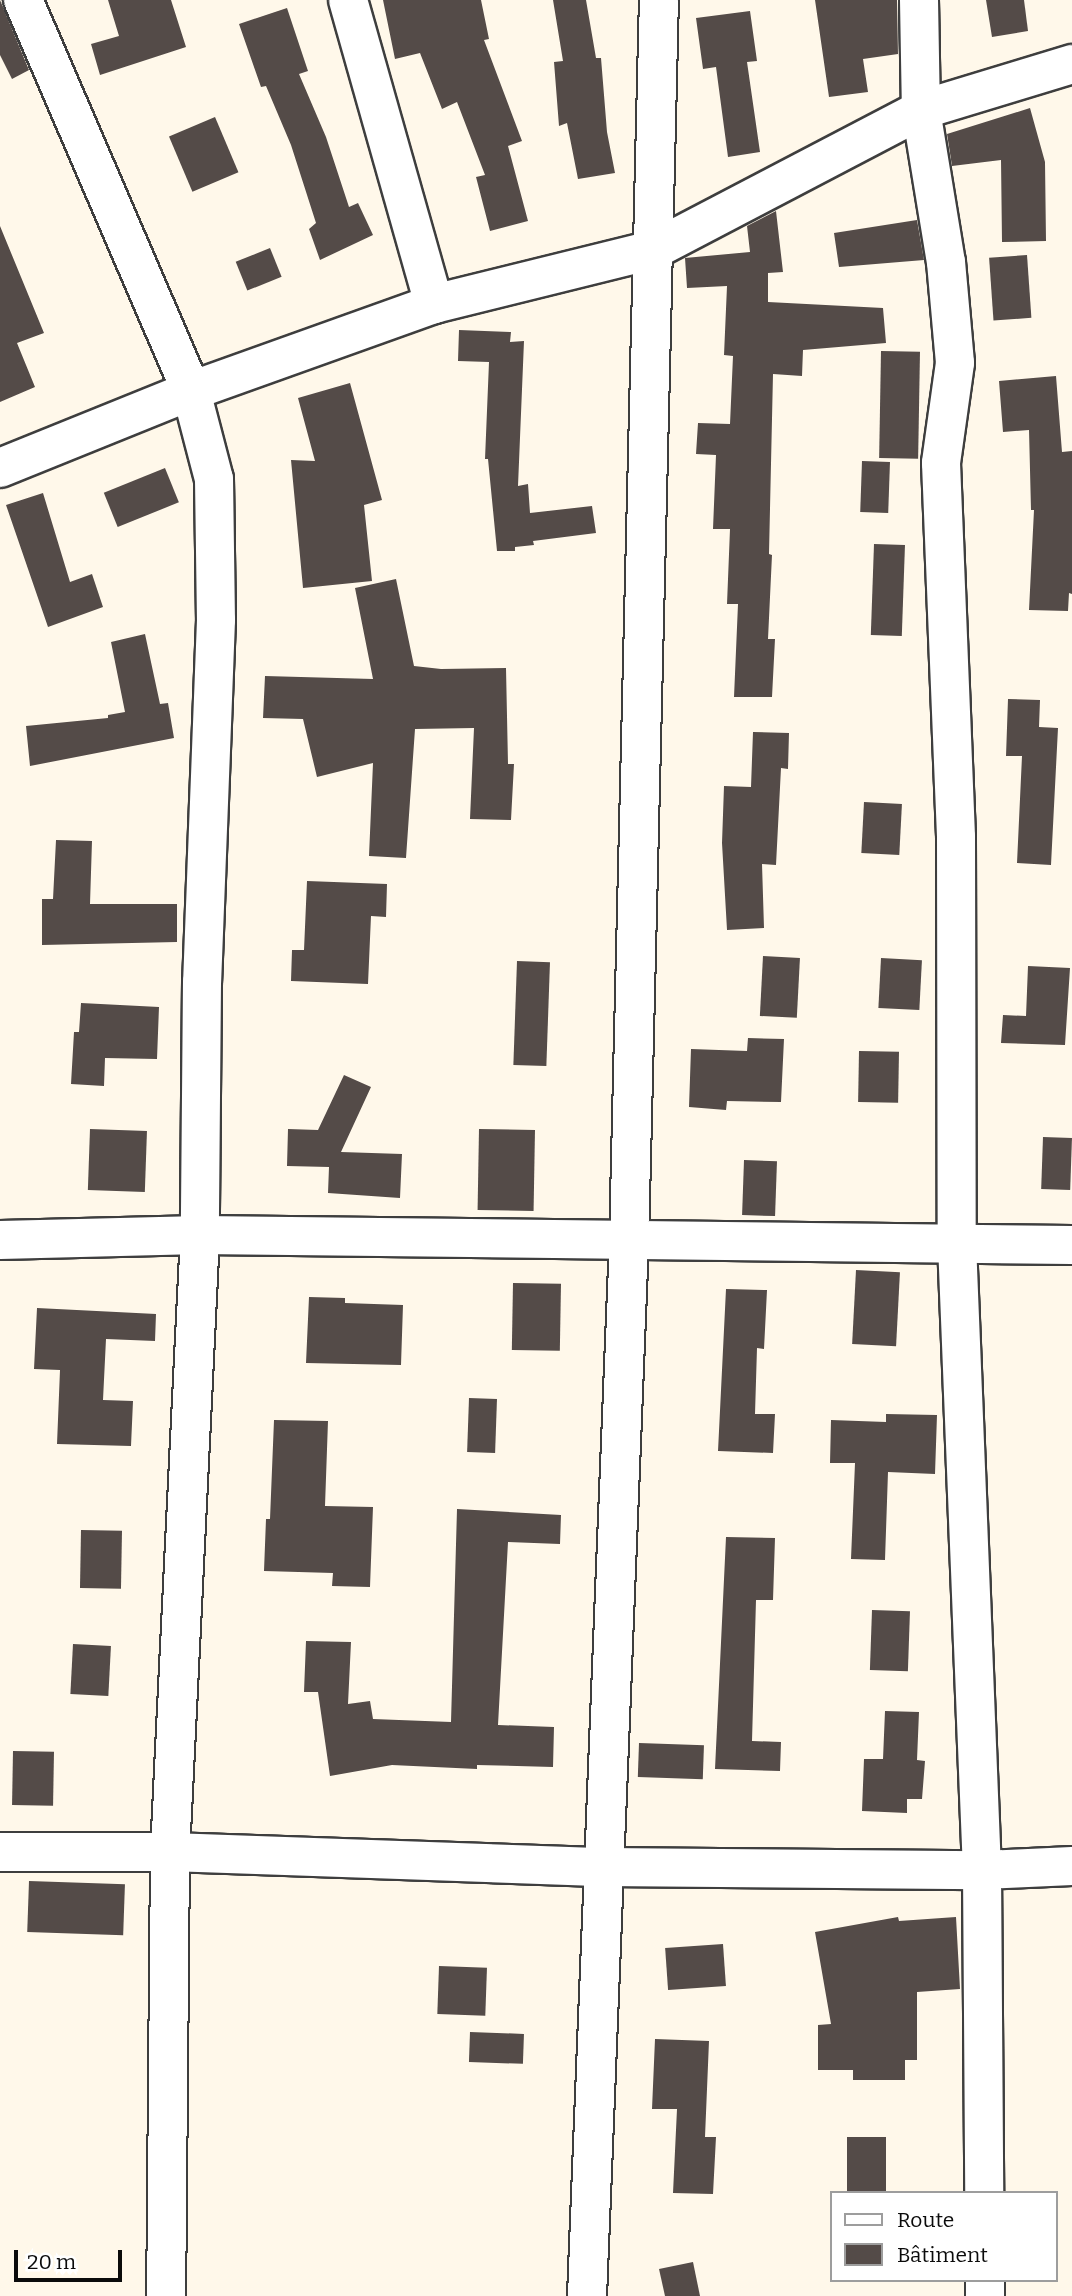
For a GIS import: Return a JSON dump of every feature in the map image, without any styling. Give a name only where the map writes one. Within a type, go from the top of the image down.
[{"type":"street","points":[[23,0],[191,391],[214,479],[217,526],[202,982],[200,1235],[170,1852],[166,2296]]},
{"type":"street","points":[[348,0],[434,304]]},
{"type":"street","points":[[587,2296],[629,1242],[659,0]]},
{"type":"street","points":[[919,0],[921,110],[946,262],[955,363],[941,463],[956,837],[957,1243],[982,1870],[984,2191]]},
{"type":"street","points":[[0,468],[191,391],[434,304],[653,250],[921,110],[1072,64]]},
{"type":"street","points":[[0,1240],[200,1235],[1072,1245]]},
{"type":"street","points":[[0,1852],[170,1852],[604,1867],[982,1870],[1072,1866]]},
{"type":"building","points":[[0,0],[29,70],[12,79],[0,55]]},
{"type":"building","points":[[108,0],[171,0],[186,47],[100,75],[91,44],[119,36]]},
{"type":"building","points":[[383,0],[481,0],[489,39],[484,40],[522,141],[508,146],[528,221],[490,231],[476,177],[485,175],[457,102],[442,109],[420,53],[395,59]]},
{"type":"building","points":[[553,0],[586,0],[596,58],[601,58],[607,132],[615,173],[578,179],[567,123],[559,126],[554,62],[563,61]]},
{"type":"building","points":[[815,0],[897,0],[898,54],[863,59],[868,92],[829,97]]},
{"type":"building","points":[[986,0],[1024,0],[1028,31],[992,37]]},
{"type":"building","points":[[287,8],[308,71],[299,74],[326,137],[349,207],[358,203],[373,235],[320,260],[309,229],[316,223],[291,145],[266,86],[261,87],[239,24]]},
{"type":"building","points":[[750,11],[757,61],[747,62],[760,152],[728,157],[716,67],[703,69],[696,18]]},
{"type":"building","points":[[1030,108],[1045,162],[1046,241],[1002,242],[1001,160],[952,166],[947,134]]},
{"type":"building","points":[[215,117],[238,172],[192,192],[169,137]]},
{"type":"building","points":[[776,211],[783,272],[768,273],[768,302],[883,308],[886,343],[803,350],[802,376],[773,374],[769,554],[772,555],[768,639],[775,639],[772,697],[734,697],[738,604],[727,604],[730,529],[713,529],[716,455],[696,454],[698,423],[730,424],[733,356],[724,355],[727,286],[687,288],[685,258],[750,252],[747,226]]},
{"type":"building","points":[[917,220],[924,260],[839,267],[834,233]]},
{"type":"building","points":[[0,226],[44,333],[17,343],[35,387],[0,402]]},
{"type":"building","points":[[270,248],[282,277],[247,291],[236,262]]},
{"type":"building","points":[[1027,255],[1031,318],[993,320],[989,258]]},
{"type":"building","points":[[459,330],[511,332],[510,342],[524,341],[518,486],[528,484],[530,513],[592,506],[596,533],[533,541],[534,545],[515,547],[515,551],[497,551],[488,459],[485,459],[489,362],[458,361]]},
{"type":"building","points":[[881,351],[920,352],[918,459],[879,458]]},
{"type":"building","points":[[1056,376],[1062,452],[1072,451],[1072,594],[1069,593],[1068,611],[1029,610],[1034,510],[1031,510],[1029,430],[1003,432],[999,381]]},
{"type":"building","points":[[350,383],[382,500],[364,505],[372,581],[303,588],[291,460],[315,461],[298,398]]},
{"type":"building","points":[[862,461],[890,462],[888,513],[860,512]]},
{"type":"building","points":[[165,468],[179,502],[118,527],[104,493]]},
{"type":"building","points":[[43,493],[70,582],[92,574],[103,607],[48,627],[6,505]]},
{"type":"building","points":[[874,544],[905,545],[902,636],[871,635]]},
{"type":"building","points":[[396,579],[414,666],[441,669],[506,668],[508,764],[514,764],[511,820],[470,819],[474,728],[415,729],[406,858],[369,856],[373,763],[317,777],[303,719],[263,718],[265,676],[373,679],[355,588]]},
{"type":"building","points":[[145,634],[160,704],[168,703],[174,738],[30,766],[26,726],[108,718],[108,715],[125,712],[111,642]]},
{"type":"building","points":[[1008,699],[1040,700],[1039,727],[1058,728],[1051,865],[1017,863],[1022,756],[1006,756]]},
{"type":"building","points":[[753,732],[789,733],[788,769],[781,768],[776,865],[762,864],[764,928],[727,930],[722,843],[724,786],[751,787]]},
{"type":"building","points":[[864,802],[902,804],[899,855],[861,853]]},
{"type":"building","points":[[56,840],[92,841],[90,904],[177,904],[177,942],[42,945],[42,899],[53,899]]},
{"type":"building","points":[[307,881],[387,884],[386,917],[371,916],[368,984],[291,981],[292,950],[304,950]]},
{"type":"building","points":[[763,956],[800,958],[797,1018],[760,1016]]},
{"type":"building","points":[[881,958],[922,960],[919,1010],[878,1008]]},
{"type":"building","points":[[517,961],[550,962],[546,1066],[513,1065]]},
{"type":"building","points":[[1028,966],[1070,968],[1065,1045],[1001,1043],[1003,1015],[1026,1016]]},
{"type":"building","points":[[81,1003],[159,1007],[157,1059],[105,1058],[104,1086],[71,1084],[74,1032],[79,1032]]},
{"type":"building","points":[[748,1038],[784,1039],[781,1102],[727,1101],[726,1110],[689,1107],[691,1049],[747,1051]]},
{"type":"building","points":[[859,1051],[899,1052],[898,1103],[858,1102]]},
{"type":"building","points":[[344,1075],[371,1087],[341,1152],[402,1154],[400,1198],[328,1193],[329,1167],[287,1166],[288,1129],[318,1130]]},
{"type":"building","points":[[90,1129],[147,1131],[145,1192],[88,1190]]},
{"type":"building","points":[[479,1129],[535,1130],[534,1211],[478,1210]]},
{"type":"building","points":[[1043,1137],[1072,1138],[1070,1190],[1041,1189]]},
{"type":"building","points":[[744,1160],[777,1161],[775,1216],[742,1215]]},
{"type":"building","points":[[856,1270],[900,1272],[896,1346],[852,1344]]},
{"type":"building","points":[[513,1283],[561,1284],[560,1351],[512,1350]]},
{"type":"building","points":[[726,1289],[767,1290],[764,1349],[757,1348],[755,1414],[775,1414],[773,1453],[718,1451]]},
{"type":"building","points":[[309,1297],[345,1298],[345,1303],[403,1305],[401,1365],[306,1363]]},
{"type":"building","points":[[37,1308],[156,1314],[155,1341],[106,1339],[103,1400],[133,1401],[131,1446],[57,1444],[60,1370],[34,1369]]},
{"type":"building","points":[[469,1398],[497,1399],[495,1453],[467,1452]]},
{"type":"building","points":[[886,1414],[937,1415],[935,1474],[888,1472],[885,1560],[851,1559],[855,1463],[830,1463],[831,1420],[886,1422]]},
{"type":"building","points":[[274,1420],[328,1421],[325,1506],[373,1507],[370,1587],[332,1586],[333,1573],[264,1571],[266,1519],[270,1519]]},
{"type":"building","points":[[457,1509],[561,1515],[560,1544],[508,1542],[498,1725],[554,1727],[553,1767],[477,1765],[477,1769],[392,1765],[330,1776],[318,1692],[304,1692],[306,1641],[351,1642],[348,1704],[370,1701],[373,1719],[451,1722]]},
{"type":"building","points":[[81,1530],[122,1531],[121,1589],[80,1588]]},
{"type":"building","points":[[726,1537],[775,1538],[773,1600],[756,1600],[752,1741],[781,1742],[780,1771],[715,1769]]},
{"type":"building","points":[[872,1610],[910,1611],[908,1671],[870,1670]]},
{"type":"building","points":[[73,1644],[111,1646],[108,1696],[70,1694]]},
{"type":"building","points":[[885,1711],[919,1712],[917,1760],[925,1761],[922,1799],[907,1799],[907,1813],[862,1811],[864,1759],[883,1759]]},
{"type":"building","points":[[639,1743],[704,1745],[703,1779],[638,1777]]},
{"type":"building","points":[[13,1751],[54,1752],[53,1806],[12,1805]]},
{"type":"building","points":[[29,1881],[125,1884],[123,1935],[27,1932]]},
{"type":"building","points":[[898,1917],[899,1921],[956,1917],[960,1989],[917,1992],[917,2060],[905,2060],[905,2080],[853,2080],[853,2070],[818,2070],[818,2025],[831,2024],[815,1932]]},
{"type":"building","points":[[723,1944],[726,1986],[668,1990],[665,1948]]},
{"type":"building","points":[[439,1966],[487,1968],[485,2016],[437,2014]]},
{"type":"building","points":[[470,2032],[524,2034],[523,2064],[469,2062]]},
{"type":"building","points":[[655,2039],[709,2041],[705,2137],[716,2137],[713,2194],[673,2193],[677,2109],[652,2109]]},
{"type":"building","points":[[847,2137],[886,2137],[886,2191],[847,2191]]},
{"type":"building","points":[[693,2262],[700,2296],[665,2296],[659,2269]]}]
